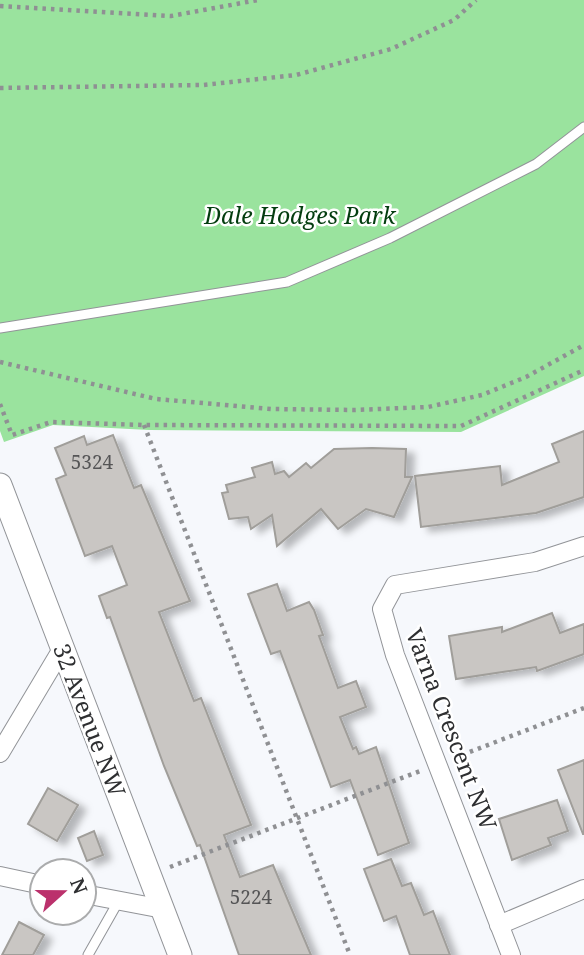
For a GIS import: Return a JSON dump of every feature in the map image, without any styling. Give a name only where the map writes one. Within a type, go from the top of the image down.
[{"type":"street","name":"32 Avenue NW","points":[[0,485],[180,955]]},
{"type":"street","name":"Varna Crescent NW","points":[[511,955],[395,655],[382,609],[395,584],[535,562],[584,546]]},
{"type":"street","points":[[0,753],[62,649]]},
{"type":"street","points":[[0,876],[28,882]]},
{"type":"street","points":[[499,925],[584,889]]},
{"type":"street","points":[[98,897],[163,909]]},
{"type":"lane","points":[[0,328],[287,282],[390,238],[536,163],[584,127]]},
{"type":"lane","points":[[88,955],[118,902]]},
{"type":"path","points":[[0,6],[170,16],[258,0]]},
{"type":"path","points":[[0,88],[203,85],[296,75],[391,49],[454,20],[476,0]]},
{"type":"path","points":[[0,362],[156,399],[271,410],[355,410],[428,407],[482,395],[526,377],[584,345]]},
{"type":"path","points":[[0,404],[12,435],[51,422],[461,426],[584,370]]},
{"type":"path","points":[[144,425],[350,955]]},
{"type":"path","points":[[150,875],[584,708]]},
{"type":"green space","name":"Dale Hodges Park","points":[[0,0],[584,0],[584,376],[461,432],[149,430],[53,425],[4,442],[0,431]]},
{"type":"building","points":[[584,431],[584,497],[536,513],[421,527],[415,476],[500,466],[502,485],[559,462],[552,444]]},
{"type":"building","points":[[113,435],[134,488],[141,485],[190,601],[159,612],[194,701],[201,698],[251,825],[224,835],[240,877],[273,865],[311,955],[239,955],[200,845],[197,846],[164,766],[110,617],[107,618],[99,596],[127,585],[112,546],[85,556],[56,479],[66,475],[55,448],[84,436],[87,445]]},
{"type":"building","points":[[334,449],[406,449],[405,477],[412,477],[394,517],[366,509],[338,529],[321,509],[277,546],[272,515],[251,529],[248,517],[229,519],[222,493],[228,492],[226,485],[255,477],[252,468],[272,462],[275,474],[284,471],[289,477],[306,463],[311,468]]},
{"type":"building","points":[[277,584],[287,611],[309,602],[314,610],[323,635],[319,636],[338,688],[356,681],[366,707],[340,717],[353,749],[356,747],[359,754],[376,747],[409,843],[378,855],[350,780],[331,787],[280,651],[271,654],[248,594]]},
{"type":"building","points":[[552,613],[560,633],[584,624],[584,654],[537,671],[536,667],[456,679],[449,636],[502,627],[502,632]]},
{"type":"building","points":[[584,760],[584,834],[583,834],[558,770]]},
{"type":"building","points":[[48,788],[78,805],[57,841],[28,824]]},
{"type":"building","points":[[557,800],[568,831],[548,838],[551,845],[512,860],[499,819]]},
{"type":"building","points":[[94,831],[103,855],[85,857],[78,838]]},
{"type":"building","points":[[391,859],[402,886],[411,883],[424,915],[433,911],[450,955],[410,955],[396,916],[384,921],[364,869]]},
{"type":"building","points":[[19,922],[44,935],[33,955],[2,955]]}]
